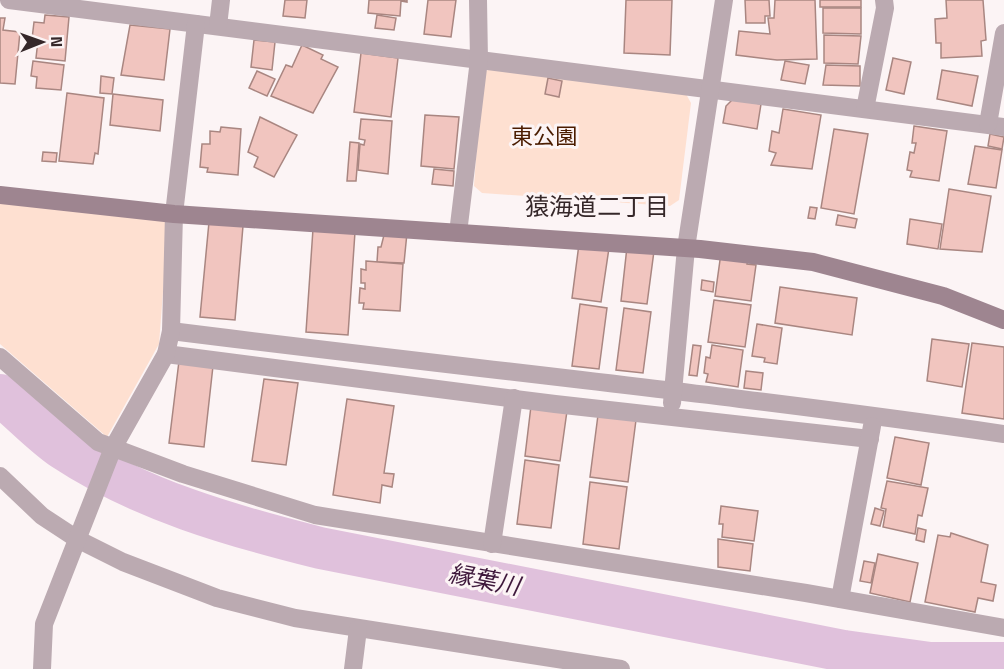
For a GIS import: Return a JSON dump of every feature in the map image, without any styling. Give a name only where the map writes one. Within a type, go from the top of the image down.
[{"type":"street","points":[[9,0],[133,8],[196,24],[709,91],[996,125],[1004,33]]},
{"type":"street","points":[[218,26],[221,0]]},
{"type":"street","points":[[458,232],[480,60],[478,0]]},
{"type":"street","points":[[670,416],[686,248],[724,0]]},
{"type":"street","points":[[865,109],[885,8],[884,0]]},
{"type":"street","points":[[42,669],[44,624],[88,511],[111,453],[166,354],[171,331],[174,214],[196,24]]},
{"type":"street","points":[[0,195],[174,214],[686,248],[813,262],[943,296],[1004,320]]},
{"type":"street","points":[[171,331],[874,415],[1004,434]]},
{"type":"street","points":[[166,354],[514,398],[870,439]]},
{"type":"street","points":[[0,357],[111,453],[315,515],[840,599],[1004,628]]},
{"type":"street","points":[[492,544],[514,398]]},
{"type":"street","points":[[840,599],[874,415]]},
{"type":"street","points":[[0,476],[42,516],[77,539],[123,562],[217,598],[259,610],[540,663],[621,669]]},
{"type":"street","points":[[353,669],[358,629]]},
{"type":"green space","name":"東公園","points":[[492,68],[686,94],[691,103],[679,200],[670,206],[482,193],[474,186],[482,73]]},
{"type":"green space","points":[[0,203],[169,213],[159,344],[107,437],[0,344]]},
{"type":"building","points":[[285,0],[307,0],[305,18],[283,16]]},
{"type":"building","points":[[369,0],[407,0],[407,2],[401,1],[400,16],[368,13]]},
{"type":"building","points":[[428,0],[456,0],[451,37],[424,34]]},
{"type":"building","points":[[626,0],[672,0],[670,55],[624,53]]},
{"type":"building","points":[[745,0],[769,0],[770,16],[765,16],[765,23],[746,23]]},
{"type":"building","points":[[775,0],[815,0],[817,59],[777,60],[736,55],[739,31],[770,34],[768,18],[774,18]]},
{"type":"building","points":[[820,0],[861,0],[861,7],[820,7]]},
{"type":"building","points":[[946,0],[983,0],[986,40],[981,41],[982,56],[941,58],[941,43],[936,43],[935,19],[947,18]]},
{"type":"building","points":[[823,8],[861,8],[861,34],[823,33]]},
{"type":"building","points":[[45,15],[69,17],[65,61],[36,58],[38,40],[32,39],[34,22],[44,23]]},
{"type":"building","points":[[377,15],[396,18],[394,30],[375,28]]},
{"type":"building","points":[[0,18],[5,18],[3,30],[20,32],[15,84],[0,83]]},
{"type":"building","points":[[130,25],[170,29],[164,80],[121,75]]},
{"type":"building","points":[[824,35],[861,36],[858,64],[824,63]]},
{"type":"building","points":[[254,40],[275,42],[272,70],[251,67]]},
{"type":"building","points":[[302,45],[323,55],[321,59],[338,67],[313,113],[271,96],[286,65],[292,67]]},
{"type":"building","points":[[361,53],[398,58],[391,117],[354,112]]},
{"type":"building","points":[[893,58],[911,62],[904,94],[886,90]]},
{"type":"building","points":[[33,61],[64,65],[61,90],[36,88],[37,77],[31,76]]},
{"type":"building","points":[[785,61],[809,65],[805,84],[781,80]]},
{"type":"building","points":[[826,65],[860,66],[860,86],[823,85]]},
{"type":"building","points":[[942,70],[978,76],[972,106],[937,99]]},
{"type":"building","points":[[257,71],[275,79],[267,96],[249,88]]},
{"type":"building","points":[[101,76],[114,78],[112,94],[100,93]]},
{"type":"building","points":[[548,78],[562,81],[559,97],[545,94]]},
{"type":"building","points":[[67,93],[104,98],[98,154],[95,153],[93,164],[59,161]]},
{"type":"building","points":[[113,94],[163,100],[160,131],[110,125]]},
{"type":"building","points":[[733,99],[761,104],[757,129],[723,123],[726,106]]},
{"type":"building","points":[[783,109],[821,115],[812,169],[771,165],[776,153],[769,151],[772,131],[779,133]]},
{"type":"building","points":[[425,115],[459,117],[454,169],[421,166]]},
{"type":"building","points":[[260,117],[297,135],[274,177],[254,167],[258,157],[248,152]]},
{"type":"building","points":[[361,119],[392,121],[388,174],[358,170],[360,144],[364,145],[365,140],[359,139]]},
{"type":"building","points":[[914,126],[947,131],[939,181],[910,177],[912,171],[907,170],[910,152],[914,153],[916,143],[912,143]]},
{"type":"building","points":[[221,127],[241,129],[238,175],[207,172],[208,168],[200,167],[202,144],[210,144],[210,131],[220,132]]},
{"type":"building","points":[[834,129],[868,134],[854,214],[821,208]]},
{"type":"building","points":[[990,134],[1004,137],[1002,149],[988,146]]},
{"type":"building","points":[[350,142],[359,143],[356,181],[347,181]]},
{"type":"building","points":[[975,146],[1002,150],[996,188],[968,184]]},
{"type":"building","points":[[43,152],[57,153],[56,162],[42,161]]},
{"type":"building","points":[[434,169],[454,171],[453,186],[432,184]]},
{"type":"building","points":[[949,189],[991,196],[982,252],[940,249]]},
{"type":"building","points":[[810,207],[817,208],[815,219],[808,218]]},
{"type":"building","points":[[838,215],[857,219],[855,228],[836,225]]},
{"type":"building","points":[[910,219],[942,224],[938,249],[907,244]]},
{"type":"building","points":[[209,222],[243,226],[235,320],[200,317]]},
{"type":"building","points":[[313,229],[355,232],[348,335],[306,332]]},
{"type":"building","points":[[385,231],[407,233],[404,263],[377,262],[378,247],[381,247]]},
{"type":"building","points":[[579,244],[609,248],[601,302],[572,298]]},
{"type":"building","points":[[627,247],[654,251],[647,304],[621,301]]},
{"type":"building","points":[[721,253],[748,257],[747,264],[756,265],[751,301],[715,296]]},
{"type":"building","points":[[366,261],[403,264],[400,311],[363,309],[364,303],[359,303],[360,288],[365,289],[365,283],[361,283],[361,269],[366,270]]},
{"type":"building","points":[[702,280],[714,282],[713,292],[701,290]]},
{"type":"building","points":[[780,287],[857,298],[852,335],[775,323]]},
{"type":"building","points":[[714,300],[751,305],[745,347],[708,342]]},
{"type":"building","points":[[580,304],[607,308],[599,369],[572,366]]},
{"type":"building","points":[[624,308],[651,312],[643,373],[616,370]]},
{"type":"building","points":[[757,324],[782,328],[777,364],[764,362],[765,358],[752,356]]},
{"type":"building","points":[[932,339],[969,344],[962,387],[927,381]]},
{"type":"building","points":[[972,343],[1004,347],[1004,419],[962,413]]},
{"type":"building","points":[[693,345],[701,346],[697,376],[689,375]]},
{"type":"building","points":[[712,345],[743,350],[738,387],[706,382],[708,374],[704,373],[706,357],[710,358]]},
{"type":"building","points":[[179,361],[213,366],[204,447],[169,443]]},
{"type":"building","points":[[746,371],[763,373],[761,390],[744,388]]},
{"type":"building","points":[[264,379],[298,383],[286,465],[252,461]]},
{"type":"building","points":[[347,399],[394,406],[384,473],[394,474],[392,487],[382,485],[380,503],[333,495]]},
{"type":"building","points":[[531,406],[567,411],[560,461],[525,456]]},
{"type":"building","points":[[598,415],[636,420],[628,482],[590,477]]},
{"type":"building","points":[[895,437],[929,443],[921,485],[887,478]]},
{"type":"building","points":[[525,460],[559,465],[551,528],[517,524]]},
{"type":"building","points":[[887,481],[928,488],[922,516],[918,515],[915,534],[883,527],[886,509],[881,508]]},
{"type":"building","points":[[590,482],[627,487],[619,549],[583,544]]},
{"type":"building","points":[[721,506],[758,511],[754,541],[722,537],[723,524],[719,524]]},
{"type":"building","points":[[875,508],[884,511],[880,526],[871,524]]},
{"type":"building","points":[[918,528],[926,530],[924,542],[916,540]]},
{"type":"building","points":[[951,533],[988,545],[981,582],[996,585],[993,601],[978,598],[975,612],[925,602],[938,535],[950,537]]},
{"type":"building","points":[[718,539],[753,544],[750,571],[718,567]]},
{"type":"building","points":[[878,554],[918,563],[910,602],[870,593]]},
{"type":"building","points":[[864,561],[875,563],[871,583],[860,581]]},
{"type":"waterway","name":"縁葉川","points":[[0,395],[63,449],[123,483],[187,509],[287,540],[844,651],[930,663],[1004,663]]},
{"type":"district","name":"猿海道二丁目","points":[[597,207]]}]
